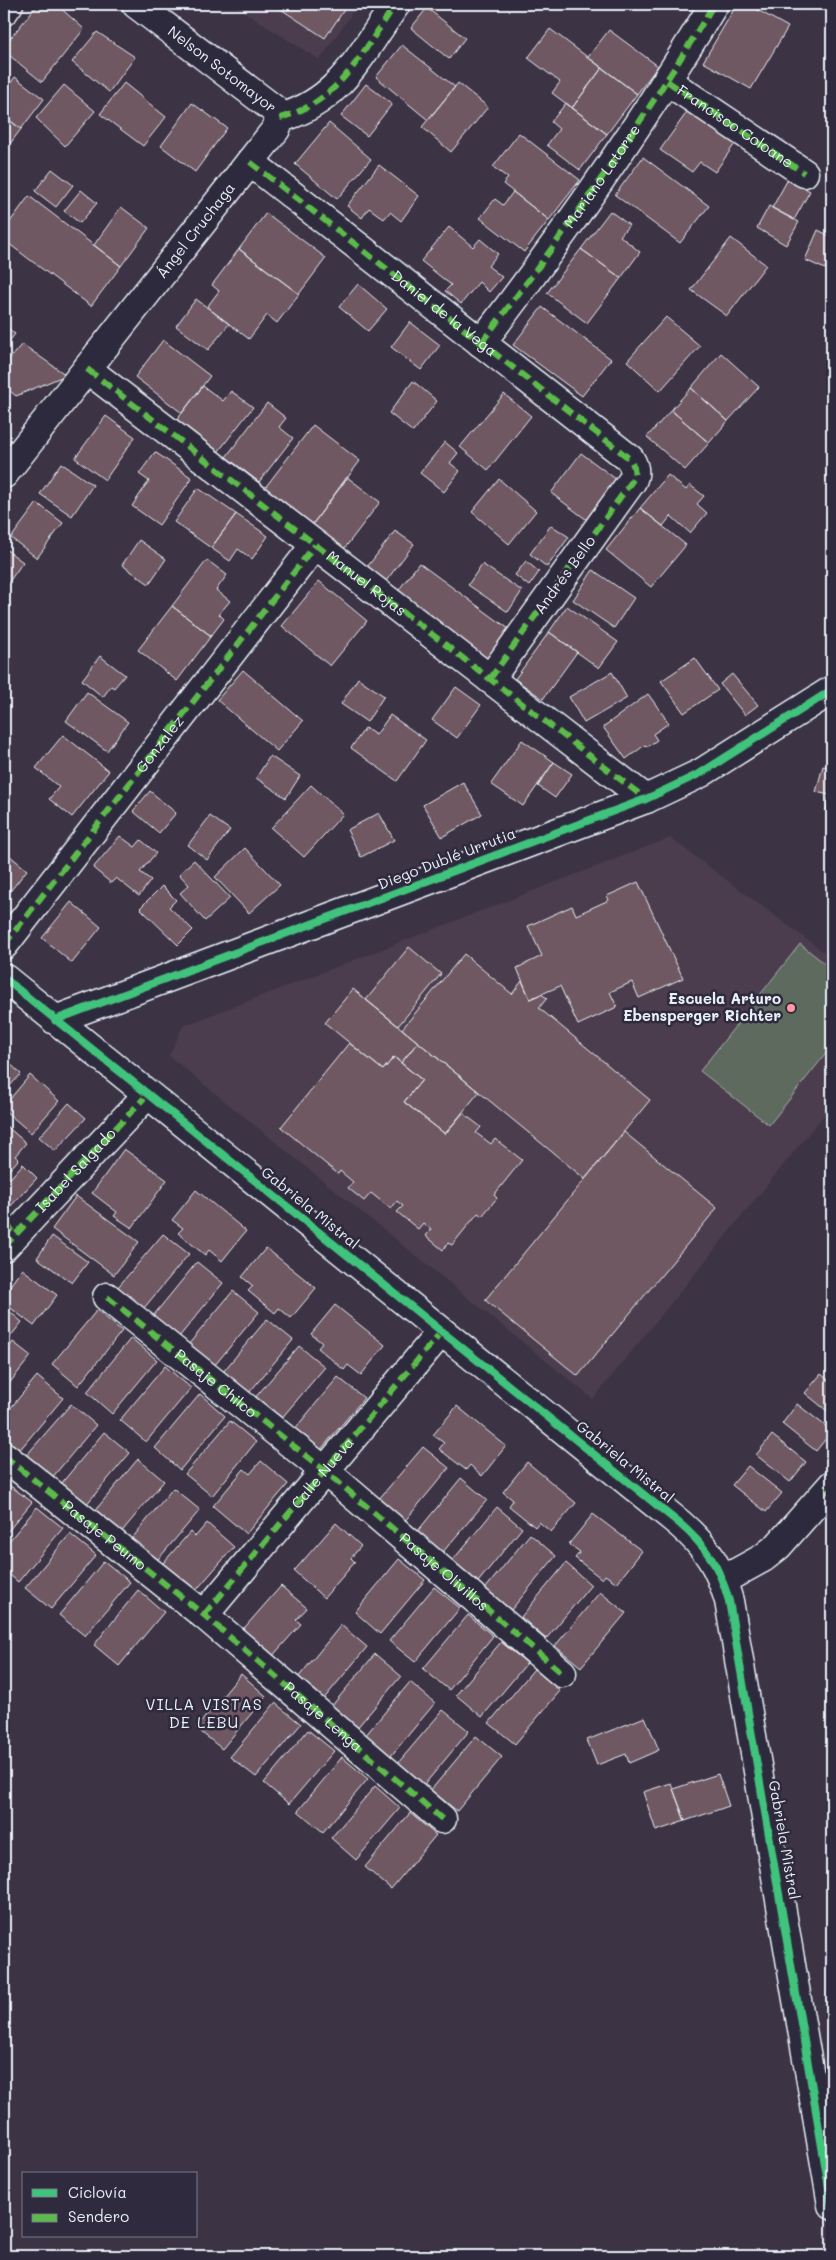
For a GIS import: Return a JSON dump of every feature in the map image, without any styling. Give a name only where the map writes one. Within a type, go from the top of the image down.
[{"type":"street","points":[[4,10],[9,4]]},
{"type":"street","name":"Nelson Sotomayor","points":[[136,4],[275,110],[280,118]]},
{"type":"street","points":[[280,118],[300,112],[329,94],[342,80],[396,4]]},
{"type":"street","name":"Mariano Latorre","points":[[481,343],[578,212],[668,81],[714,4]]},
{"type":"street","name":"Francisco Coloane","points":[[668,81],[804,173]]},
{"type":"street","name":"Ángel Cruchaga","points":[[4,474],[276,129],[280,118]]},
{"type":"street","name":"Daniel de la Vega","points":[[250,162],[630,460],[635,469]]},
{"type":"street","name":"Manuel Rojas","points":[[87,369],[646,799]]},
{"type":"street","name":"Andrés Bello","points":[[490,679],[632,481],[635,469]]},
{"type":"street","name":"Gonzalez","points":[[4,945],[315,544]]},
{"type":"street","name":"Diego Dublé Urrutia","points":[[55,1020],[646,799],[702,773],[832,690]]},
{"type":"street","name":"Gabriela Mistral","points":[[4,978],[699,1540],[713,1559],[723,1580],[731,1611],[827,2143],[832,2205]]},
{"type":"street","name":"Isabel Salgado","points":[[8,1234],[148,1095]]},
{"type":"street","name":"Pasaje Chilco","points":[[107,1297],[325,1471]]},
{"type":"street","name":"Calle Nueva","points":[[204,1615],[441,1332]]},
{"type":"street","name":"Pasaje Peumo","points":[[4,1456],[204,1615]]},
{"type":"street","name":"Pasaje Olivillos","points":[[325,1471],[562,1673]]},
{"type":"street","points":[[723,1580],[763,1558],[778,1546],[831,1490]]},
{"type":"street","name":"Pasaje Lenga","points":[[204,1615],[442,1819]]},
{"type":"shaded area","points":[[231,4],[358,4],[320,60]]},
{"type":"shaded area","name":"Escuela Arturo Ebensperger Richter","points":[[670,838],[832,958],[832,1105],[593,1399],[169,1056],[183,1026]]},
{"type":"green space","name":"Escuela Arturo Ebensperger Richter","points":[[800,944],[832,969],[832,1046],[769,1125],[700,1071]]},
{"type":"building","points":[[38,4],[56,4],[84,29],[42,82],[4,51],[4,46]]},
{"type":"building","points":[[273,4],[348,4],[325,38]]},
{"type":"building","points":[[666,4],[677,4],[674,9]]},
{"type":"building","points":[[737,4],[747,4],[788,27],[751,89],[703,62]]},
{"type":"building","points":[[793,4],[807,4],[804,10]]},
{"type":"building","points":[[427,8],[465,38],[449,59],[411,28]]},
{"type":"building","points":[[550,29],[602,68],[572,108],[552,93],[560,82],[528,58]]},
{"type":"building","points":[[609,30],[658,66],[637,94],[588,57]]},
{"type":"building","points":[[97,32],[135,57],[109,92],[72,62]]},
{"type":"building","points":[[402,45],[455,87],[428,120],[376,77]]},
{"type":"building","points":[[602,68],[637,94],[607,134],[572,108]]},
{"type":"building","points":[[15,77],[44,99],[21,129],[4,116],[4,92]]},
{"type":"building","points":[[124,83],[166,117],[143,146],[100,114]]},
{"type":"building","points":[[458,83],[488,107],[451,152],[422,127]]},
{"type":"building","points":[[366,84],[392,104],[367,136],[341,116]]},
{"type":"building","points":[[64,85],[95,111],[65,146],[36,118]]},
{"type":"building","points":[[192,103],[227,128],[195,172],[161,146]]},
{"type":"building","points":[[566,103],[607,134],[580,170],[547,145],[559,129],[551,122]]},
{"type":"building","points":[[692,105],[739,138],[715,172],[700,162],[692,172],[660,150]]},
{"type":"building","points":[[4,116],[21,129],[4,152]]},
{"type":"building","points":[[329,123],[371,159],[337,199],[295,164]]},
{"type":"building","points":[[519,133],[580,180],[549,220],[503,184],[508,178],[493,167]]},
{"type":"building","points":[[643,157],[709,206],[680,243],[615,195]]},
{"type":"building","points":[[379,165],[419,196],[401,221],[390,212],[384,219],[369,208],[362,218],[347,206]]},
{"type":"building","points":[[52,169],[73,185],[56,207],[35,191]]},
{"type":"building","points":[[788,179],[810,191],[794,220],[772,208]]},
{"type":"building","points":[[81,190],[97,203],[80,223],[64,211]]},
{"type":"building","points":[[513,192],[549,220],[524,252],[480,218],[495,199],[503,205]]},
{"type":"building","points":[[29,196],[121,266],[91,306],[4,240],[4,230]]},
{"type":"building","points":[[769,206],[799,222],[786,245],[757,228]]},
{"type":"building","points":[[121,207],[149,228],[121,266],[94,245]]},
{"type":"building","points":[[610,211],[629,225],[620,236],[640,252],[621,278],[581,249]]},
{"type":"building","points":[[266,213],[326,258],[299,294],[239,249]]},
{"type":"building","points":[[449,227],[473,247],[480,239],[498,254],[488,266],[502,277],[489,292],[479,282],[461,304],[445,291],[451,285],[421,261]]},
{"type":"building","points":[[818,230],[832,237],[832,253],[825,269],[805,260]]},
{"type":"building","points":[[731,238],[766,265],[727,316],[691,290]]},
{"type":"building","points":[[239,249],[299,294],[277,323],[267,315],[249,339],[207,307],[219,291],[212,285]]},
{"type":"building","points":[[581,249],[621,278],[587,323],[547,293]]},
{"type":"building","points":[[358,284],[387,309],[368,331],[339,307]]},
{"type":"building","points":[[196,299],[229,324],[208,350],[176,326]]},
{"type":"building","points":[[542,307],[611,359],[582,396],[513,345]]},
{"type":"building","points":[[666,317],[700,346],[660,391],[627,361]]},
{"type":"building","points":[[410,322],[440,345],[421,370],[391,347]]},
{"type":"building","points":[[4,325],[15,334],[4,348]]},
{"type":"building","points":[[163,340],[210,376],[182,413],[135,377]]},
{"type":"building","points":[[22,344],[66,375],[16,396],[4,386],[4,365]]},
{"type":"building","points":[[721,353],[759,387],[728,421],[691,388]]},
{"type":"building","points":[[413,381],[437,401],[413,432],[389,413]]},
{"type":"building","points":[[203,386],[223,401],[231,391],[253,407],[218,452],[176,421]]},
{"type":"building","points":[[691,388],[728,421],[709,443],[671,410]]},
{"type":"building","points":[[504,394],[531,416],[488,470],[460,447]]},
{"type":"building","points":[[4,399],[10,404],[4,413]]},
{"type":"building","points":[[267,403],[286,418],[279,427],[293,438],[259,482],[226,457]]},
{"type":"building","points":[[671,410],[709,443],[685,470],[647,437]]},
{"type":"building","points":[[106,416],[135,437],[105,480],[75,458]]},
{"type":"building","points":[[313,425],[360,461],[312,525],[264,489]]},
{"type":"building","points":[[445,442],[458,453],[450,463],[460,471],[444,492],[420,473]]},
{"type":"building","points":[[155,452],[192,478],[159,525],[132,506],[149,481],[139,474]]},
{"type":"building","points":[[581,453],[617,480],[587,520],[551,493]]},
{"type":"building","points":[[61,463],[93,485],[72,516],[40,494]]},
{"type":"building","points":[[668,475],[686,490],[690,485],[704,496],[697,504],[707,513],[690,533],[671,516],[663,526],[640,508]]},
{"type":"building","points":[[347,477],[380,502],[344,549],[312,525]]},
{"type":"building","points":[[499,479],[536,511],[509,544],[472,512]]},
{"type":"building","points":[[198,488],[236,514],[211,548],[174,522]]},
{"type":"building","points":[[37,503],[63,523],[37,558],[11,538]]},
{"type":"building","points":[[640,508],[686,545],[651,587],[606,550]]},
{"type":"building","points":[[236,514],[268,536],[252,559],[238,549],[230,561],[211,548]]},
{"type":"building","points":[[551,525],[569,537],[547,567],[530,554]]},
{"type":"building","points":[[395,531],[414,544],[383,585],[364,571]]},
{"type":"building","points":[[139,540],[166,559],[149,584],[122,565]]},
{"type":"building","points":[[4,548],[23,562],[4,589]]},
{"type":"building","points":[[207,560],[227,575],[216,590],[230,601],[219,614],[224,619],[211,636],[172,606]]},
{"type":"building","points":[[526,561],[539,572],[529,586],[515,575]]},
{"type":"building","points":[[419,563],[509,629],[485,661],[395,595]]},
{"type":"building","points":[[482,564],[522,591],[508,612],[468,585]]},
{"type":"building","points":[[593,570],[634,598],[614,628],[573,600]]},
{"type":"building","points":[[319,581],[367,621],[330,666],[282,626]]},
{"type":"building","points":[[172,606],[211,636],[177,681],[138,650]]},
{"type":"building","points":[[567,606],[618,642],[599,668],[549,632]]},
{"type":"building","points":[[549,632],[577,652],[543,699],[515,679]]},
{"type":"building","points":[[100,656],[125,675],[114,688],[111,686],[103,697],[82,680]]},
{"type":"building","points":[[695,658],[718,690],[684,713],[661,681]]},
{"type":"building","points":[[243,670],[303,721],[277,751],[217,700]]},
{"type":"building","points":[[612,672],[627,698],[584,723],[569,697]]},
{"type":"building","points":[[732,674],[758,705],[745,715],[720,684]]},
{"type":"building","points":[[358,678],[384,696],[367,722],[341,704]]},
{"type":"building","points":[[456,687],[481,705],[457,738],[432,720]]},
{"type":"building","points":[[87,692],[128,722],[107,751],[66,721]]},
{"type":"building","points":[[648,694],[669,723],[653,734],[657,740],[647,747],[645,745],[626,759],[603,727]]},
{"type":"building","points":[[390,715],[426,740],[397,781],[351,748],[365,728],[376,735]]},
{"type":"building","points":[[63,735],[109,771],[72,817],[49,799],[59,787],[36,768]]},
{"type":"building","points":[[522,740],[554,762],[523,806],[491,784]]},
{"type":"building","points":[[270,756],[300,776],[286,798],[256,778]]},
{"type":"building","points":[[554,762],[572,774],[555,798],[538,786]]},
{"type":"building","points":[[823,766],[832,768],[832,813],[826,811],[829,795],[816,792]]},
{"type":"building","points":[[463,782],[482,814],[442,837],[423,805]]},
{"type":"building","points":[[311,785],[343,814],[304,857],[271,828]]},
{"type":"building","points":[[150,791],[176,813],[159,833],[133,811]]},
{"type":"building","points":[[379,813],[394,840],[361,857],[347,830]]},
{"type":"building","points":[[210,816],[230,830],[207,860],[188,845]]},
{"type":"building","points":[[120,836],[135,847],[141,840],[156,853],[140,872],[151,880],[139,896],[116,878],[111,883],[93,868]]},
{"type":"building","points":[[245,848],[280,885],[249,913],[215,877]]},
{"type":"building","points":[[4,851],[27,870],[4,899]]},
{"type":"building","points":[[194,860],[230,898],[205,921],[180,893],[189,885],[179,874]]},
{"type":"building","points":[[638,882],[683,978],[639,998],[632,982],[610,992],[617,1007],[578,1025],[560,986],[530,999],[517,968],[542,956],[528,926],[572,906],[576,915],[609,900],[607,896]]},
{"type":"building","points":[[162,886],[176,900],[169,907],[193,930],[178,945],[140,908]]},
{"type":"building","points":[[71,902],[101,927],[72,963],[42,938]]},
{"type":"building","points":[[409,947],[441,974],[398,1026],[366,1000]]},
{"type":"building","points":[[464,954],[512,994],[522,981],[530,999],[541,994],[547,998],[539,1008],[650,1100],[585,1179],[402,1029]]},
{"type":"building","points":[[353,989],[418,1042],[401,1063],[394,1057],[383,1070],[325,1023]]},
{"type":"building","points":[[418,1042],[479,1092],[445,1134],[404,1102],[422,1080],[401,1063]]},
{"type":"building","points":[[349,1043],[383,1070],[394,1057],[422,1080],[404,1102],[445,1134],[463,1113],[481,1127],[476,1133],[491,1144],[495,1139],[522,1160],[494,1195],[497,1198],[482,1216],[478,1213],[452,1245],[448,1243],[443,1250],[426,1236],[431,1229],[423,1223],[418,1229],[397,1212],[403,1206],[397,1201],[391,1209],[371,1193],[364,1201],[348,1188],[353,1182],[340,1171],[338,1174],[281,1127]]},
{"type":"building","points":[[4,1058],[21,1074],[4,1092]]},
{"type":"building","points":[[30,1075],[59,1101],[31,1133],[4,1110],[4,1106]]},
{"type":"building","points":[[69,1103],[86,1118],[55,1151],[39,1137]]},
{"type":"building","points":[[4,1124],[26,1143],[15,1156],[19,1159],[4,1176]]},
{"type":"building","points":[[624,1132],[717,1208],[578,1376],[485,1300]]},
{"type":"building","points":[[124,1149],[167,1180],[132,1228],[114,1216],[117,1212],[92,1193]]},
{"type":"building","points":[[23,1164],[37,1178],[9,1208],[4,1204],[4,1185]]},
{"type":"building","points":[[196,1190],[246,1231],[222,1261],[209,1250],[205,1255],[178,1233],[183,1228],[172,1220]]},
{"type":"building","points":[[76,1196],[139,1242],[114,1275],[52,1229]]},
{"type":"building","points":[[163,1234],[189,1254],[144,1308],[118,1287]]},
{"type":"building","points":[[52,1236],[88,1262],[72,1283],[37,1258]]},
{"type":"building","points":[[266,1248],[316,1288],[291,1318],[279,1308],[275,1313],[248,1291],[253,1286],[242,1277]]},
{"type":"building","points":[[197,1262],[223,1283],[179,1337],[153,1316]]},
{"type":"building","points":[[22,1269],[57,1295],[34,1326],[4,1303],[4,1294]]},
{"type":"building","points":[[233,1291],[259,1312],[214,1366],[188,1345]]},
{"type":"building","points":[[335,1305],[385,1345],[361,1375],[348,1365],[344,1370],[318,1348],[322,1343],[311,1334]]},
{"type":"building","points":[[4,1307],[22,1322],[6,1342],[4,1340]]},
{"type":"building","points":[[97,1310],[122,1331],[78,1386],[52,1364]]},
{"type":"building","points":[[267,1319],[293,1340],[248,1394],[222,1373]]},
{"type":"building","points":[[131,1338],[157,1360],[112,1414],[87,1392]]},
{"type":"building","points":[[13,1342],[31,1356],[4,1390],[4,1354]]},
{"type":"building","points":[[299,1346],[325,1367],[280,1420],[254,1399]]},
{"type":"building","points":[[165,1366],[191,1388],[146,1442],[120,1420]]},
{"type":"building","points":[[821,1374],[832,1383],[832,1415],[805,1393]]},
{"type":"building","points":[[37,1376],[63,1398],[18,1452],[4,1440],[4,1416]]},
{"type":"building","points":[[338,1377],[364,1398],[319,1452],[293,1431]]},
{"type":"building","points":[[200,1394],[225,1416],[180,1470],[155,1448]]},
{"type":"building","points":[[71,1404],[96,1425],[51,1479],[25,1457]]},
{"type":"building","points":[[797,1404],[832,1431],[816,1451],[782,1424]]},
{"type":"building","points":[[457,1406],[506,1446],[482,1476],[470,1465],[466,1470],[439,1449],[444,1443],[433,1435]]},
{"type":"building","points":[[230,1421],[256,1442],[212,1496],[185,1474]]},
{"type":"building","points":[[104,1432],[130,1453],[85,1506],[60,1485]]},
{"type":"building","points":[[772,1435],[806,1462],[790,1482],[756,1455]]},
{"type":"building","points":[[423,1447],[449,1468],[404,1522],[378,1500]]},
{"type":"building","points":[[138,1459],[164,1481],[119,1535],[93,1513]]},
{"type":"building","points":[[261,1461],[288,1484],[246,1534],[213,1506],[244,1469],[250,1474]]},
{"type":"building","points":[[527,1462],[576,1503],[551,1532],[539,1522],[535,1527],[509,1506],[513,1500],[503,1492]]},
{"type":"building","points":[[748,1466],[782,1493],[766,1512],[732,1485]]},
{"type":"building","points":[[461,1478],[487,1500],[442,1553],[417,1532]]},
{"type":"building","points":[[5,1482],[32,1502],[4,1536],[4,1484]]},
{"type":"building","points":[[173,1488],[200,1510],[154,1564],[129,1542]]},
{"type":"building","points":[[37,1507],[63,1528],[18,1582],[4,1570],[4,1547]]},
{"type":"building","points":[[497,1507],[522,1528],[478,1582],[452,1561]]},
{"type":"building","points":[[593,1514],[642,1551],[617,1583],[605,1575],[602,1579],[575,1558],[580,1552],[569,1544]]},
{"type":"building","points":[[207,1523],[234,1547],[191,1596],[158,1569],[190,1532],[195,1537]]},
{"type":"building","points":[[336,1523],[361,1546],[351,1558],[355,1562],[324,1598],[294,1571]]},
{"type":"building","points":[[70,1534],[96,1555],[51,1609],[25,1588]]},
{"type":"building","points":[[530,1534],[556,1556],[511,1610],[485,1589]]},
{"type":"building","points":[[399,1559],[425,1580],[380,1634],[355,1612]]},
{"type":"building","points":[[104,1561],[130,1582],[85,1636],[59,1615]]},
{"type":"building","points":[[566,1563],[591,1585],[546,1639],[521,1617]]},
{"type":"building","points":[[281,1586],[307,1608],[296,1620],[301,1624],[269,1660],[239,1634]]},
{"type":"building","points":[[434,1587],[460,1608],[415,1662],[389,1641]]},
{"type":"building","points":[[138,1590],[164,1612],[119,1666],[94,1645]]},
{"type":"building","points":[[600,1592],[626,1613],[581,1667],[555,1646]]},
{"type":"building","points":[[468,1615],[493,1636],[449,1690],[423,1669]]},
{"type":"building","points":[[341,1625],[367,1647],[322,1701],[297,1679]]},
{"type":"building","points":[[501,1642],[527,1663],[482,1717],[456,1695]]},
{"type":"building","points":[[375,1654],[401,1676],[356,1729],[330,1708]]},
{"type":"building","points":[[534,1669],[560,1691],[515,1744],[489,1723]]},
{"type":"building","points":[[241,1674],[266,1696],[222,1749],[196,1728]]},
{"type":"building","points":[[410,1682],[435,1703],[390,1757],[365,1736]]},
{"type":"building","points":[[275,1703],[301,1724],[256,1777],[230,1757]]},
{"type":"building","points":[[443,1710],[469,1731],[424,1785],[398,1763]]},
{"type":"building","points":[[645,1717],[659,1750],[629,1763],[626,1754],[597,1765],[587,1740]]},
{"type":"building","points":[[308,1730],[334,1751],[289,1804],[264,1783]]},
{"type":"building","points":[[476,1736],[502,1757],[457,1811],[431,1790]]},
{"type":"building","points":[[342,1757],[368,1779],[323,1832],[298,1811]]},
{"type":"building","points":[[718,1774],[729,1806],[685,1821],[673,1789]]},
{"type":"building","points":[[671,1783],[685,1821],[656,1831],[643,1792]]},
{"type":"building","points":[[375,1786],[400,1808],[356,1860],[331,1838]]},
{"type":"building","points":[[410,1813],[436,1835],[391,1889],[365,1867]]},
{"type":"marked path","points":[[4,11],[9,4]]},
{"type":"marked path","points":[[280,118],[301,110],[319,100],[334,87],[360,57],[396,4]]},
{"type":"marked path","points":[[481,343],[543,261],[602,177],[714,4]]},
{"type":"marked path","points":[[667,81],[804,173]]},
{"type":"marked path","points":[[250,162],[630,459],[633,465],[634,475],[632,481],[490,679]]},
{"type":"marked path","points":[[87,369],[646,799]]},
{"type":"marked path","points":[[4,945],[315,545]]},
{"type":"marked path","points":[[4,1247],[147,1095]]},
{"type":"marked path","points":[[4,1223],[16,1234]]},
{"type":"marked path","points":[[107,1297],[325,1471],[562,1673]]},
{"type":"marked path","points":[[204,1615],[441,1332]]},
{"type":"marked path","points":[[4,1456],[204,1615],[442,1819]]},
{"type":"marked path","points":[[827,1491],[832,1493]]},
{"type":"cycle path","points":[[55,1020],[646,799],[701,773],[832,690]]},
{"type":"cycle path","points":[[4,978],[679,1523],[697,1540],[711,1558],[721,1577],[729,1601],[832,2205]]},
{"type":"place","name":"Escuela Arturo Ebensperger Richter","points":[[791,1008]]},
{"type":"district","name":"VILLA VISTAS DE LEBU","points":[[204,1713]]}]
